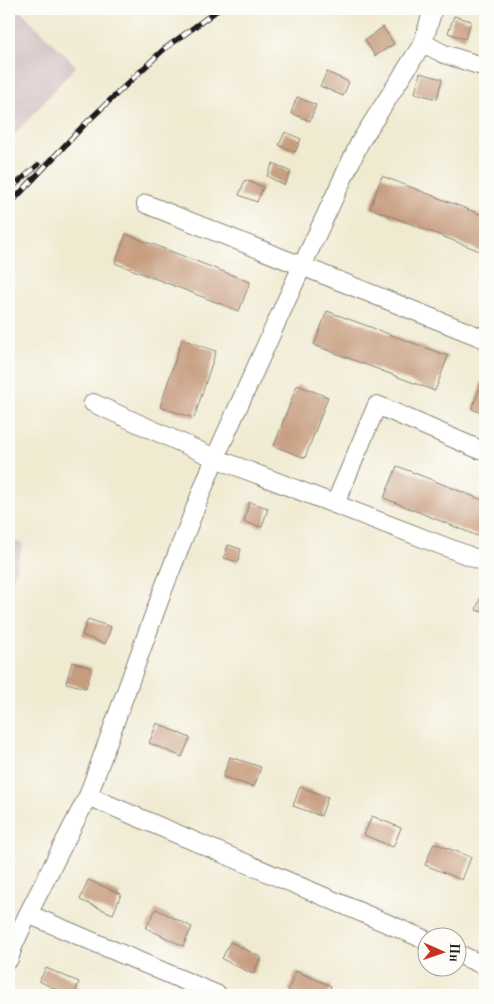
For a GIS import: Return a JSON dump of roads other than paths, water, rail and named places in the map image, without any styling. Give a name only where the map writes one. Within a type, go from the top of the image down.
[{"type":"street","points":[[9,959],[28,914],[88,796],[163,590],[215,458],[360,142],[423,43],[434,9]]},
{"type":"street","points":[[423,43],[444,54],[485,67]]},
{"type":"street","points":[[146,204],[485,339]]},
{"type":"street","points":[[93,403],[215,458],[485,562]]},
{"type":"street","points":[[335,504],[377,405],[478,449]]},
{"type":"street","points":[[88,796],[416,936]]},
{"type":"street","points":[[28,914],[218,995]]},
{"type":"street","points":[[466,957],[485,966]]},
{"type":"railway","points":[[9,205],[84,125],[163,50],[219,9]]},
{"type":"railway","points":[[9,190],[38,165]]}]
